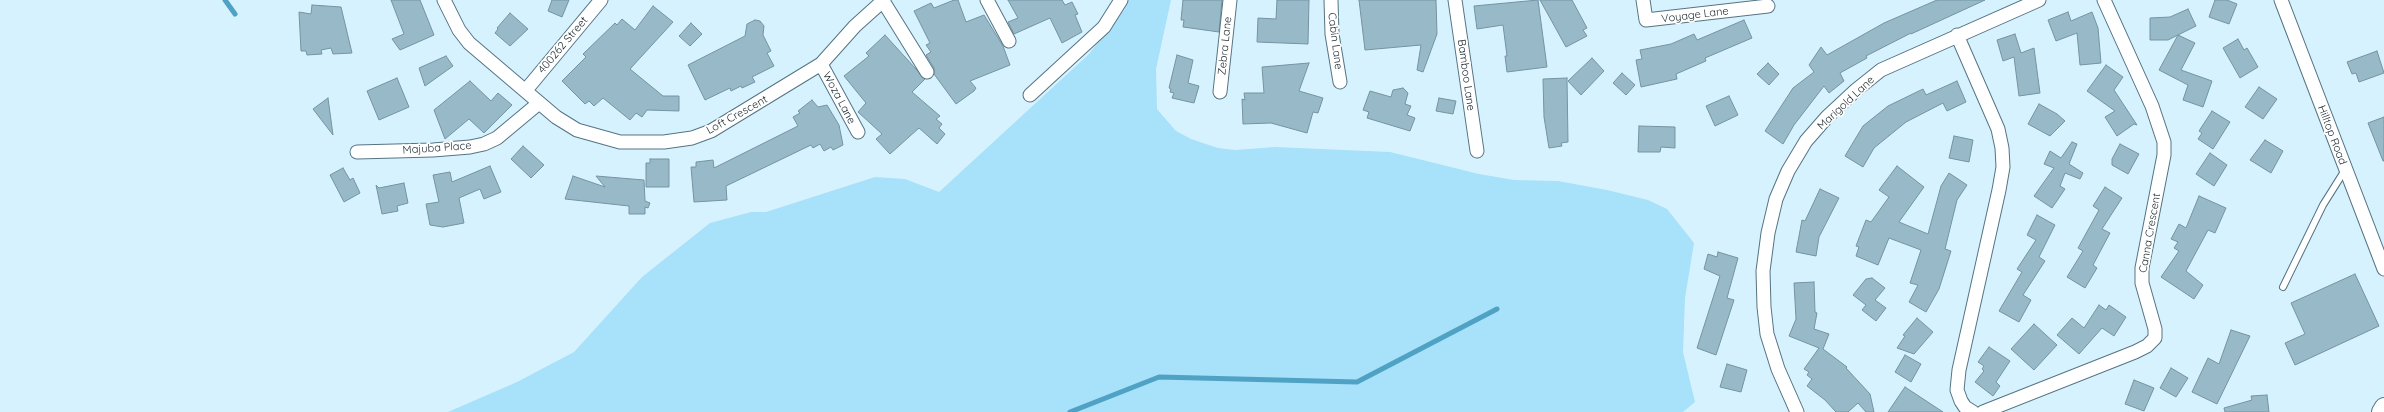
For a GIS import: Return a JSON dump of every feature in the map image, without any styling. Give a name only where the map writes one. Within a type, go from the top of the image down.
[{"type":"street","name":"Loft Crescent","points":[[444,0],[459,30],[469,43],[540,103],[577,130],[597,137],[620,142],[664,142],[692,138],[711,131],[821,64],[855,26],[884,0]]},
{"type":"street","name":"400262 Street","points":[[526,90],[601,0]]},
{"type":"street","points":[[884,0],[927,72]]},
{"type":"street","points":[[986,0],[1009,40]]},
{"type":"street","points":[[1030,95],[1104,27],[1120,0]]},
{"type":"street","name":"Zebra Lane","points":[[1220,92],[1230,0]]},
{"type":"street","name":"Cabin Lane","points":[[1331,0],[1332,34],[1340,82]]},
{"type":"street","name":"Bamboo Lane","points":[[1455,0],[1477,151]]},
{"type":"street","name":"Voyage Lane","points":[[1643,0],[1646,20],[1768,6]]},
{"type":"street","name":"Marigold Lane","points":[[1797,412],[1778,369],[1767,334],[1764,307],[1763,270],[1768,233],[1776,199],[1788,171],[1806,141],[1827,117],[1856,90],[1881,70],[2039,0]]},
{"type":"street","name":"Canna Crescent","points":[[1983,412],[2135,352],[2147,346],[2155,338],[2155,329],[2142,283],[2142,268],[2164,155],[2164,142],[2152,106],[2104,0]]},
{"type":"street","name":"Hilltop Road","points":[[2281,0],[2384,269]]},
{"type":"street","points":[[1958,35],[1998,129],[2002,148],[2003,167],[1959,370],[1958,390],[1961,400],[1965,407],[1973,412]]},
{"type":"street","name":"Woza Lane","points":[[821,64],[858,132]]},
{"type":"street","name":"Majuba Place","points":[[357,152],[470,147],[484,144],[497,138],[540,103]]},
{"type":"street","points":[[2381,412],[2384,407]]},
{"type":"lane","points":[[2283,287],[2323,205],[2345,170]]},
{"type":"shaded area","points":[[1128,0],[1171,0],[1156,69],[1157,109],[1176,131],[1191,139],[1218,148],[1235,150],[1275,147],[1390,152],[1479,174],[1514,180],[1558,181],[1607,190],[1648,200],[1667,209],[1694,243],[1685,298],[1683,352],[1695,402],[1683,412],[448,412],[517,382],[574,352],[642,277],[710,223],[751,212],[766,212],[875,177],[905,179],[939,192],[1088,55],[1124,10]]},
{"type":"building","points":[[391,0],[420,0],[434,35],[400,50],[392,39],[404,34]]},
{"type":"building","points":[[552,0],[569,0],[562,17],[548,11]]},
{"type":"building","points":[[954,0],[958,0],[966,22],[984,15],[1003,46],[1010,65],[970,81],[976,88],[956,104],[934,74],[934,68],[926,55],[931,52],[926,45],[930,43],[914,11],[931,3],[934,8]]},
{"type":"building","points":[[1008,0],[1062,0],[1065,5],[1072,2],[1078,14],[1075,15],[1082,32],[1062,43],[1050,18],[1014,34],[1008,22],[1018,18]]},
{"type":"building","points":[[1183,0],[1222,0],[1219,32],[1183,27],[1184,20],[1181,20]]},
{"type":"building","points":[[1277,0],[1309,0],[1308,44],[1257,42],[1258,18],[1276,19]]},
{"type":"building","points":[[1359,0],[1436,0],[1437,34],[1423,72],[1417,70],[1421,45],[1365,50]]},
{"type":"building","points":[[1538,0],[1547,67],[1507,72],[1505,56],[1507,56],[1503,25],[1477,29],[1474,6]]},
{"type":"building","points":[[1540,0],[1572,0],[1587,28],[1583,30],[1587,36],[1566,47]]},
{"type":"building","points":[[1937,0],[1985,0],[1911,33],[1866,56],[1867,58],[1840,73],[1844,81],[1829,93],[1824,86],[1794,125],[1783,144],[1765,131],[1793,88],[1814,72],[1809,65],[1821,47],[1827,55],[1884,23]]},
{"type":"building","points":[[2215,0],[2227,0],[2237,4],[2229,24],[2209,17]]},
{"type":"building","points":[[312,5],[341,7],[352,53],[333,54],[331,48],[321,50],[322,54],[307,55],[306,51],[301,51],[299,12],[311,14]]},
{"type":"building","points":[[653,6],[673,22],[630,69],[663,96],[679,96],[679,111],[647,110],[642,117],[636,113],[630,120],[603,98],[594,106],[589,101],[585,104],[562,81],[586,57],[583,54],[615,23],[617,25],[622,19],[635,30]]},
{"type":"building","points":[[2188,9],[2196,26],[2168,40],[2150,40],[2150,18],[2170,17]]},
{"type":"building","points":[[2068,12],[2071,21],[2092,12],[2098,28],[2101,63],[2080,65],[2077,33],[2056,41],[2048,20]]},
{"type":"building","points":[[510,13],[528,29],[510,46],[495,33],[498,29],[497,28]]},
{"type":"building","points":[[755,20],[760,21],[764,26],[763,35],[771,51],[767,53],[774,66],[752,77],[755,82],[731,91],[730,88],[705,100],[688,65],[745,36],[747,24]]},
{"type":"building","points":[[1744,20],[1752,38],[1705,58],[1706,61],[1676,74],[1677,79],[1641,87],[1636,60],[1642,59],[1640,50],[1671,44],[1694,34],[1697,40]]},
{"type":"building","points":[[691,23],[702,34],[690,46],[679,36]]},
{"type":"building","points":[[2015,34],[2021,53],[2034,48],[2040,93],[2019,96],[2014,57],[2003,61],[1997,40]]},
{"type":"building","points":[[885,35],[925,79],[912,92],[940,116],[936,119],[942,124],[939,128],[945,134],[937,144],[919,128],[890,154],[876,139],[882,134],[858,112],[866,103],[844,76],[869,56],[866,53]]},
{"type":"building","points":[[2178,35],[2195,43],[2181,70],[2212,81],[2203,107],[2183,100],[2188,85],[2159,70]]},
{"type":"building","points":[[2238,39],[2244,50],[2247,48],[2258,67],[2240,78],[2223,48]]},
{"type":"building","points":[[2377,51],[2384,73],[2359,82],[2356,73],[2352,74],[2347,62]]},
{"type":"building","points":[[1177,55],[1193,60],[1188,83],[1199,86],[1194,103],[1172,98],[1174,93],[1170,92],[1171,89],[1169,88]]},
{"type":"building","points":[[446,56],[453,66],[425,86],[419,68]]},
{"type":"building","points":[[1592,58],[1604,71],[1581,95],[1568,81]]},
{"type":"building","points":[[1309,63],[1299,91],[1323,98],[1318,113],[1313,112],[1307,133],[1271,123],[1243,124],[1242,99],[1245,100],[1244,93],[1264,93],[1262,67]]},
{"type":"building","points":[[1768,63],[1779,74],[1769,85],[1757,74]]},
{"type":"building","points":[[2106,65],[2123,77],[2114,90],[2137,125],[2134,124],[2117,136],[2105,117],[2115,111],[2087,91]]},
{"type":"building","points":[[1622,73],[1635,85],[1626,95],[1613,83]]},
{"type":"building","points":[[397,78],[409,107],[379,120],[367,91]]},
{"type":"building","points":[[1567,78],[1568,142],[1561,143],[1562,146],[1549,148],[1544,117],[1543,79]]},
{"type":"building","points":[[470,81],[491,101],[498,93],[512,105],[484,133],[469,119],[445,139],[434,110]]},
{"type":"building","points":[[1957,81],[1966,102],[1947,111],[1943,103],[1906,122],[1874,148],[1863,167],[1845,156],[1863,126],[1888,106],[1923,89],[1926,95]]},
{"type":"building","points":[[2259,87],[2277,99],[2263,119],[2245,107]]},
{"type":"building","points":[[1403,88],[1408,93],[1405,104],[1411,106],[1407,115],[1415,118],[1410,131],[1367,118],[1369,112],[1363,110],[1370,91],[1391,97],[1393,90]]},
{"type":"building","points":[[1729,96],[1738,115],[1715,126],[1706,106]]},
{"type":"building","points":[[328,98],[333,135],[313,109]]},
{"type":"building","points":[[1439,98],[1456,101],[1453,114],[1436,111]]},
{"type":"building","points":[[812,100],[818,107],[827,105],[839,125],[843,145],[833,150],[831,147],[824,151],[820,144],[813,148],[811,145],[726,186],[727,200],[694,202],[691,167],[696,167],[696,162],[713,160],[714,168],[798,126],[793,117],[800,113],[798,111]]},
{"type":"building","points":[[2039,104],[2057,114],[2065,121],[2050,136],[2028,124]]},
{"type":"building","points":[[2212,111],[2230,122],[2213,149],[2198,139],[2202,133],[2199,131]]},
{"type":"building","points":[[2384,117],[2384,161],[2383,161],[2368,123]]},
{"type":"building","points":[[1639,126],[1675,127],[1675,148],[1661,147],[1660,152],[1638,152]]},
{"type":"building","points":[[1954,136],[1973,140],[1969,162],[1949,158]]},
{"type":"building","points":[[2265,140],[2283,151],[2271,173],[2250,160]]},
{"type":"building","points":[[2072,142],[2077,144],[2069,164],[2083,173],[2080,179],[2065,173],[2060,186],[2065,189],[2052,208],[2034,196],[2054,168],[2044,164],[2050,151],[2061,158]]},
{"type":"building","points":[[2120,144],[2139,154],[2128,174],[2112,165],[2112,159]]},
{"type":"building","points":[[523,146],[544,165],[531,178],[511,159]]},
{"type":"building","points":[[2210,153],[2227,165],[2214,186],[2196,174]]},
{"type":"building","points":[[650,159],[669,159],[669,187],[646,187],[646,163],[650,163]]},
{"type":"building","points":[[490,166],[501,192],[484,199],[480,189],[459,198],[464,223],[443,227],[430,225],[426,204],[439,202],[433,175],[450,172],[452,182]]},
{"type":"building","points":[[1897,166],[1924,187],[1899,222],[1928,234],[1941,186],[1949,173],[1967,185],[1957,200],[1945,249],[1951,251],[1939,289],[1926,312],[1909,302],[1918,285],[1910,283],[1921,250],[1889,238],[1878,265],[1856,256],[1859,247],[1856,246],[1866,220],[1871,222],[1889,197],[1879,190]]},
{"type":"building","points":[[343,168],[350,180],[353,178],[360,193],[344,202],[330,175]]},
{"type":"building","points":[[573,176],[605,187],[596,176],[644,180],[645,201],[650,203],[648,208],[645,207],[645,214],[629,214],[629,206],[565,199]]},
{"type":"building","points":[[404,183],[408,203],[397,206],[398,211],[382,214],[376,185],[379,188]]},
{"type":"building","points":[[2105,187],[2122,198],[2102,229],[2110,233],[2093,265],[2097,268],[2085,288],[2067,277],[2083,251],[2078,248],[2099,210],[2093,206]]},
{"type":"building","points":[[1820,189],[1839,198],[1819,237],[1816,256],[1796,252],[1802,220],[1805,221]]},
{"type":"building","points":[[2199,196],[2226,208],[2215,233],[2208,230],[2186,271],[2203,285],[2194,299],[2161,277],[2179,251],[2174,248],[2178,242],[2171,239],[2179,224],[2186,228]]},
{"type":"building","points":[[2037,215],[2055,225],[2039,257],[2045,261],[2023,295],[2031,300],[2019,322],[1999,311],[2022,272],[2017,269],[2036,240],[2027,235]]},
{"type":"building","points":[[1718,252],[1738,258],[1727,298],[1734,300],[1716,355],[1697,348],[1720,276],[1704,269],[1708,254],[1717,257]]},
{"type":"building","points":[[2355,274],[2379,326],[2295,365],[2285,343],[2305,334],[2291,303]]},
{"type":"building","points":[[1872,278],[1885,288],[1875,300],[1886,308],[1876,321],[1862,310],[1866,305],[1853,295],[1866,279]]},
{"type":"building","points":[[1814,282],[1815,312],[1817,313],[1814,329],[1829,334],[1823,349],[1847,367],[1846,368],[1870,394],[1874,412],[1866,412],[1858,403],[1848,412],[1836,412],[1825,400],[1807,386],[1812,379],[1807,375],[1809,372],[1804,369],[1819,348],[1789,336],[1796,319],[1794,283]]},
{"type":"building","points":[[2099,305],[2106,310],[2109,305],[2126,317],[2114,336],[2102,328],[2079,354],[2057,335],[2072,318],[2084,328]]},
{"type":"building","points":[[1917,318],[1933,332],[1914,354],[1897,348],[1905,336],[1903,335]]},
{"type":"building","points":[[2034,324],[2057,345],[2034,370],[2011,349]]},
{"type":"building","points":[[2231,330],[2250,336],[2217,404],[2192,392],[2208,358],[2219,364]]},
{"type":"building","points":[[1989,347],[2010,361],[1996,382],[2000,386],[1993,396],[1975,382],[1984,371],[1982,369],[1984,366],[1978,362]]},
{"type":"building","points":[[1905,355],[1921,364],[1911,382],[1895,372]]},
{"type":"building","points":[[1727,364],[1747,370],[1741,392],[1720,387]]},
{"type":"building","points":[[2171,368],[2188,378],[2176,397],[2160,388]]},
{"type":"building","points":[[2134,380],[2154,388],[2144,411],[2125,404]]},
{"type":"building","points":[[1905,387],[1943,412],[1888,412]]},
{"type":"building","points":[[2267,395],[2269,412],[2225,412],[2224,408],[2252,400],[2251,396]]},
{"type":"waterway","points":[[225,0],[235,14]]},
{"type":"waterway","points":[[1070,412],[1159,377],[1357,382],[1497,309]]}]
